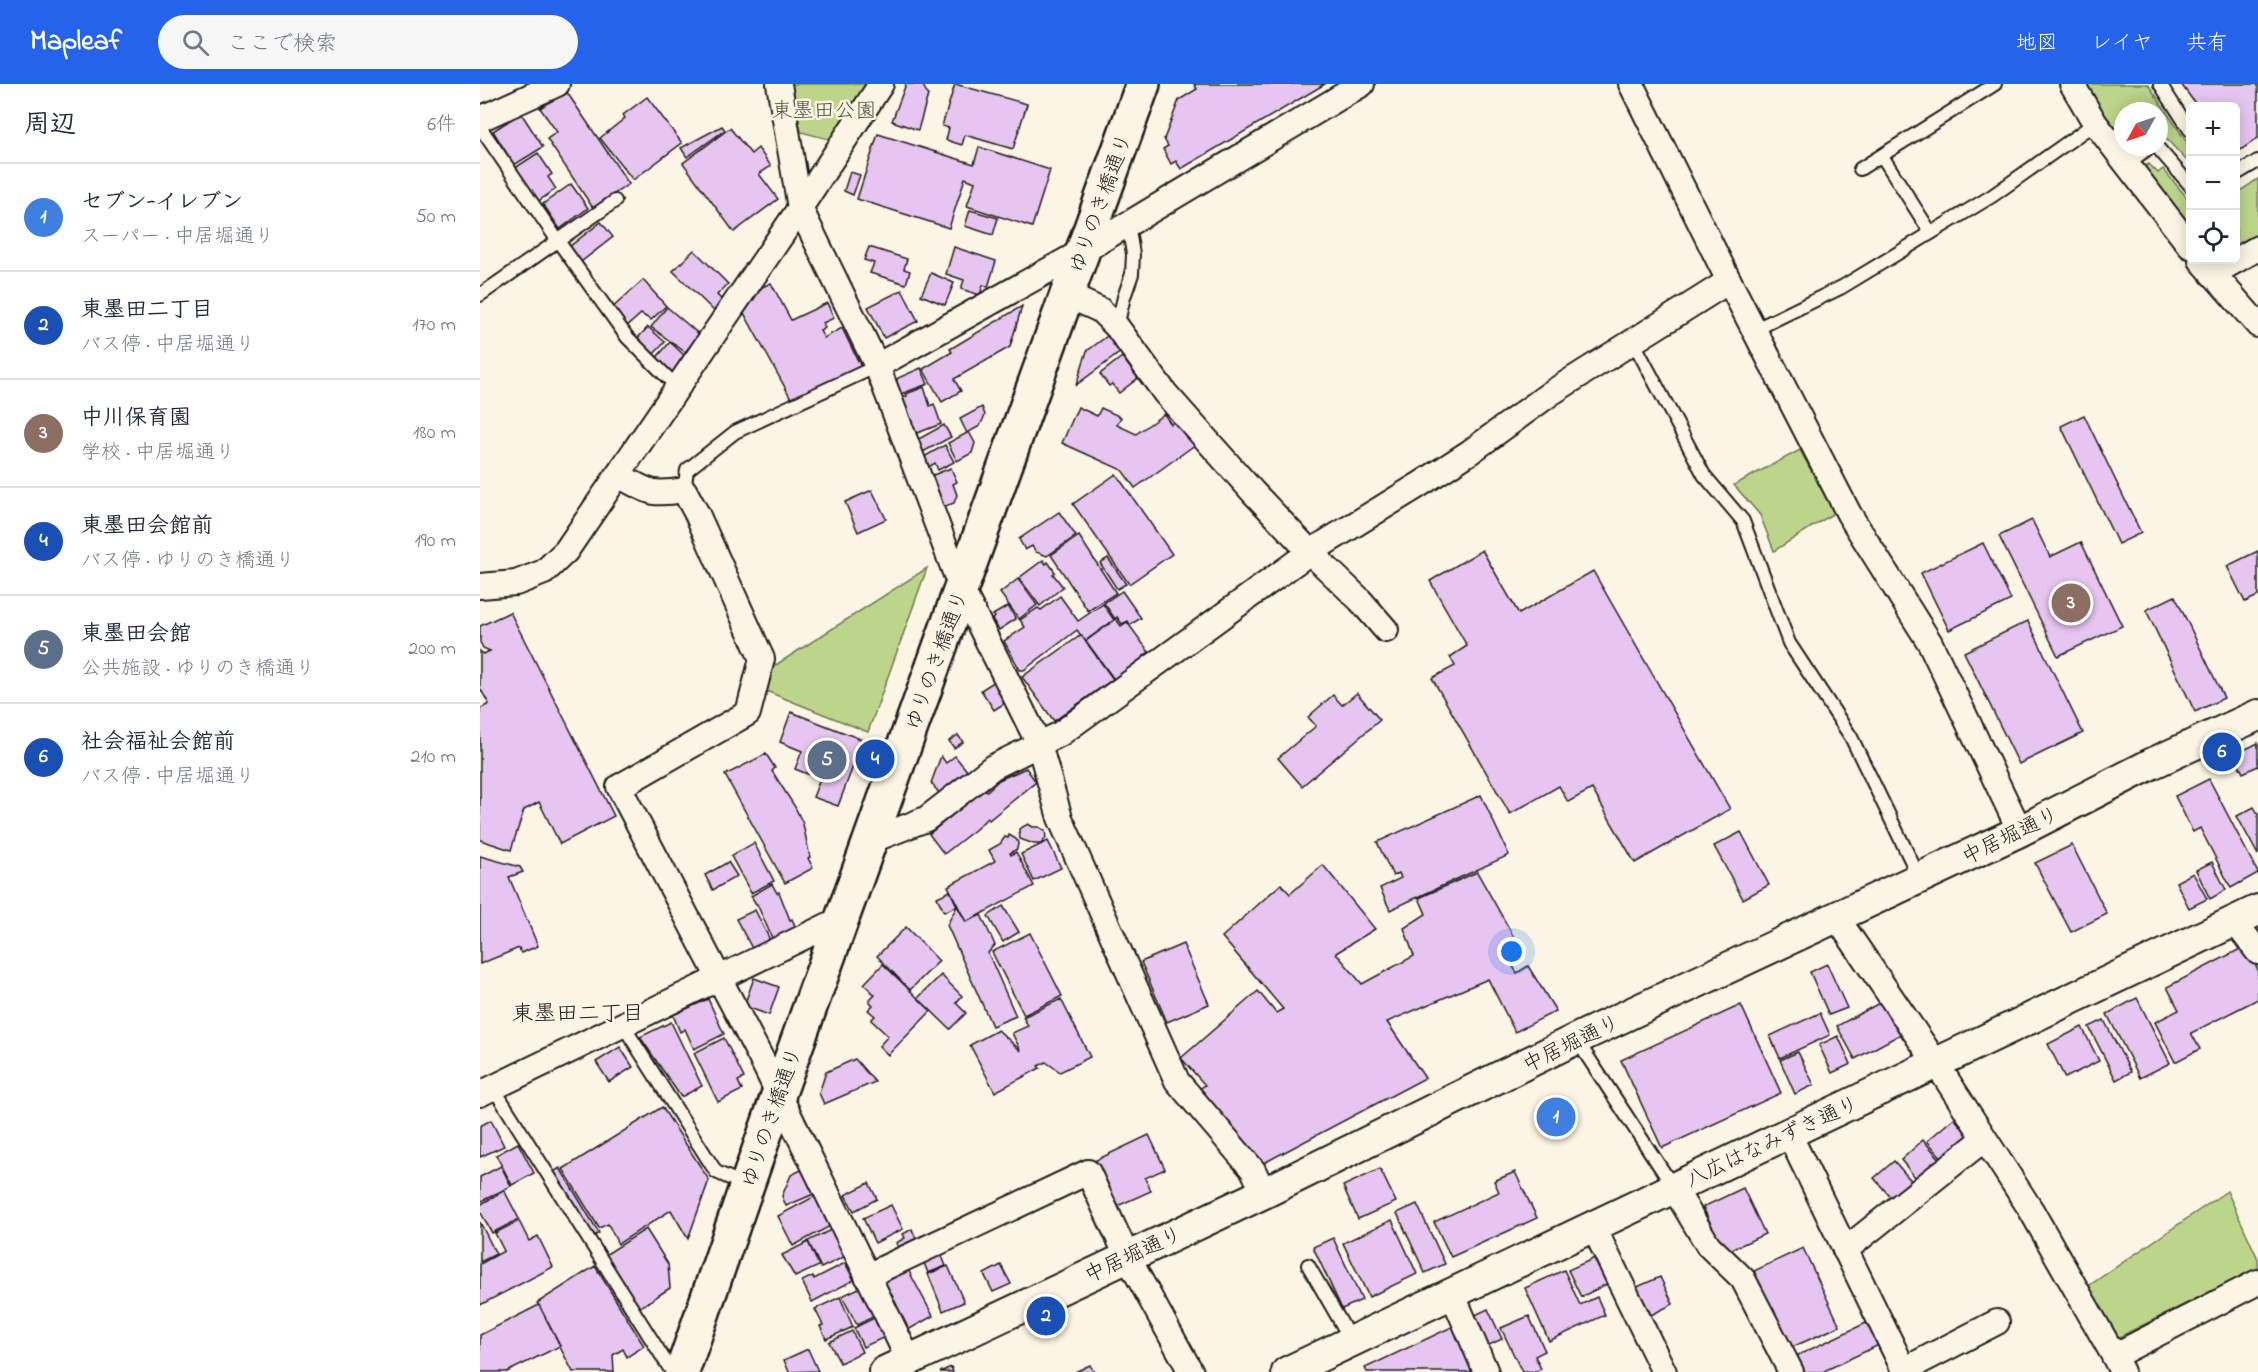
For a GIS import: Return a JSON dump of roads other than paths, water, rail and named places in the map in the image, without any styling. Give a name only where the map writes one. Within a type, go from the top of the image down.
[{"type":"main road","name":"ゆりのき橋通り","points":[[681,1369],[1143,84]]},
{"type":"street","points":[[480,119],[557,84]]},
{"type":"street","points":[[778,84],[800,208],[877,366],[962,588],[1039,744],[1060,818],[1178,1081],[1253,1170],[1264,1193]]},
{"type":"street","points":[[480,586],[516,582],[544,572],[566,551],[800,208],[881,84]]},
{"type":"street","points":[[877,366],[1083,251],[1362,84]]},
{"type":"street","points":[[1631,84],[1849,514],[1930,643],[2020,831]]},
{"type":"street","points":[[2072,84],[2095,123],[2186,241]]},
{"type":"street","points":[[2258,248],[2207,267],[2258,325]]},
{"type":"street","points":[[870,841],[926,819],[993,767],[1060,734],[1310,552],[1419,485],[1470,452],[1551,393],[1729,281]]},
{"type":"street","points":[[1067,295],[1100,310],[1116,327],[1165,393],[1310,552],[1360,600],[1386,630]]},
{"type":"street","points":[[618,475],[651,493],[661,494],[684,490],[762,659],[748,713],[618,787],[721,978],[779,1093],[867,1276],[897,1366]]},
{"type":"street","name":"中居堀通り","points":[[897,1366],[1264,1193],[1576,1040],[2020,831],[2151,765],[2258,715]]},
{"type":"street","points":[[2246,916],[2258,952]]},
{"type":"street","name":"八広はなみずき通り","points":[[1287,1372],[2246,916]]},
{"type":"street","points":[[1837,918],[1936,1063],[2031,1210],[2118,1364],[2258,1282]]},
{"type":"street","points":[[487,1090],[841,920]]},
{"type":"street","points":[[1789,1134],[1905,1371],[1997,1322]]},
{"type":"street","points":[[1845,1250],[1984,1139]]},
{"type":"street","points":[[867,1276],[1088,1172],[1127,1256],[1191,1372]]},
{"type":"street","points":[[1674,1188],[1708,1245],[1743,1279],[1791,1372]]},
{"type":"street","points":[[1593,1226],[1664,1372]]},
{"type":"street","points":[[1452,1293],[1486,1372]]},
{"type":"lane","points":[[1860,170],[1995,84]]},
{"type":"lane","points":[[2160,84],[2186,124]]},
{"type":"lane","points":[[1754,330],[1842,287],[1992,196],[2095,123]]},
{"type":"lane","points":[[480,127],[627,337],[678,388]]},
{"type":"lane","points":[[1882,156],[1931,233]]},
{"type":"lane","points":[[2127,164],[2138,156]]},
{"type":"lane","points":[[2165,156],[2186,180]]},
{"type":"lane","points":[[2240,171],[2258,161]]},
{"type":"lane","points":[[480,295],[615,201]]},
{"type":"lane","points":[[1116,327],[1120,307],[1132,274],[1133,254],[1128,224]]},
{"type":"lane","points":[[1633,341],[1704,475],[1743,521],[1789,643],[1851,736],[1920,878]]},
{"type":"lane","points":[[684,490],[687,470],[735,432],[877,366]]},
{"type":"lane","points":[[623,1025],[716,1172],[746,1185]]},
{"type":"lane","points":[[1576,1040],[1674,1188]]},
{"type":"lane","points":[[487,1090],[681,1369]]},
{"type":"lane","points":[[1308,1266],[1352,1341]]},
{"type":"place","name":"中川保育園","points":[[2071,603]]},
{"type":"place","name":"社会福祉会館前","points":[[2222,752]]},
{"type":"place","name":"東墨田会館前","points":[[875,759]]},
{"type":"place","name":"東墨田会館","points":[[827,760]]},
{"type":"place","name":"セブン-イレブン","points":[[1556,1117]]},
{"type":"place","name":"東墨田二丁目","points":[[1046,1316]]},
{"type":"district","name":"東墨田二丁目","points":[[578,1012]]},
{"type":"park label","name":"東墨田公園","points":[[824,110]]}]
